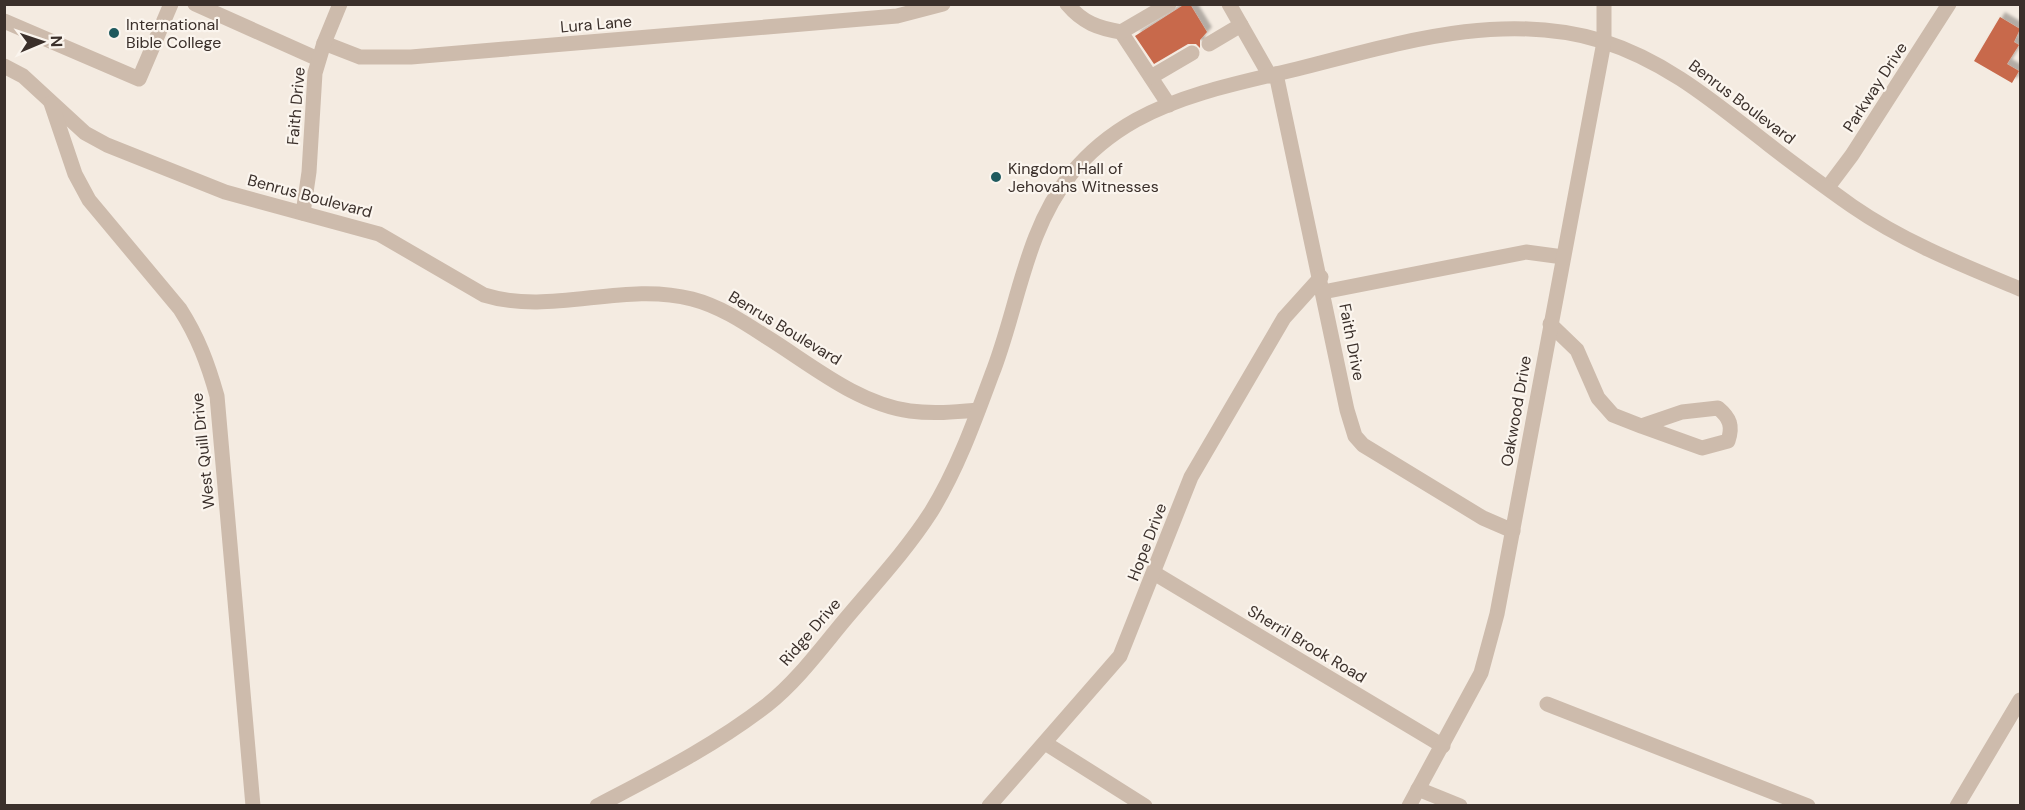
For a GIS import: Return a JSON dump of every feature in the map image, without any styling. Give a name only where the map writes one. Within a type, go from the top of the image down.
[{"type":"street","points":[[4,21],[139,79],[171,4]]},
{"type":"street","points":[[195,4],[229,11],[318,59]]},
{"type":"street","name":"Faith Drive","points":[[303,213],[318,59],[340,4]]},
{"type":"street","name":"Lura Lane","points":[[324,43],[360,57],[411,57],[897,16],[943,4]]},
{"type":"street","points":[[1067,4],[1079,18],[1099,28],[1121,32],[1169,4]]},
{"type":"street","name":"Faith Drive","points":[[1229,4],[1273,75],[1322,285],[1347,410],[1355,436],[1363,445],[1473,512],[1513,531]]},
{"type":"street","name":"Oakwood Drive","points":[[1409,806],[1481,673],[1488,653],[1513,531],[1604,42],[1604,4]]},
{"type":"street","name":"Parkway Drive","points":[[1828,187],[1852,155],[1948,4]]},
{"type":"street","points":[[1209,44],[1241,25]]},
{"type":"street","name":"Benrus Boulevard","points":[[4,66],[23,76],[85,133],[107,145],[202,184],[379,234],[468,288],[500,300],[535,302],[637,293],[694,299],[729,313],[870,399],[908,411],[943,413],[978,410],[1001,350],[1027,260],[1057,195],[1083,160],[1135,121],[1169,105],[1273,75],[1411,40],[1480,30],[1528,29],[1570,33],[1604,42],[1647,58],[1693,84],[1870,218],[1918,244],[2020,289]]},
{"type":"street","points":[[1121,32],[1169,105]]},
{"type":"street","points":[[1151,77],[1192,54]]},
{"type":"street","name":"West Quill Drive","points":[[51,103],[75,174],[89,200],[180,309],[206,358],[218,406],[253,806]]},
{"type":"street","points":[[1322,285],[1527,252],[1563,257]]},
{"type":"street","name":"Hope Drive","points":[[989,806],[1120,656],[1191,477],[1284,318],[1322,285]]},
{"type":"street","points":[[1550,324],[1577,350],[1598,398],[1613,415],[1641,426],[1702,448],[1728,441],[1732,428],[1726,415],[1718,408],[1682,412],[1641,426]]},
{"type":"street","name":"Ridge Drive","points":[[597,806],[693,756],[727,734],[771,701],[810,662],[908,544],[932,510],[978,410]]},
{"type":"street","name":"Sherril Brook Road","points":[[1154,573],[1443,746]]},
{"type":"street","points":[[1957,806],[2020,700]]},
{"type":"street","points":[[1547,704],[1808,806]]},
{"type":"street","points":[[1045,743],[1145,806]]},
{"type":"street","points":[[1418,789],[1460,806]]},
{"type":"building","points":[[1185,4],[1190,4],[1207,32],[1200,40],[1200,48],[1196,44],[1188,44],[1154,64],[1135,36]]},
{"type":"building","points":[[2000,17],[2020,29],[2014,42],[2019,45],[2007,64],[2019,71],[2012,83],[1974,61]]},
{"type":"place","name":"International Bible College","points":[[114,33]]},
{"type":"place","name":"Kingdom Hall of Jehovahs Witnesses","points":[[996,177]]}]
